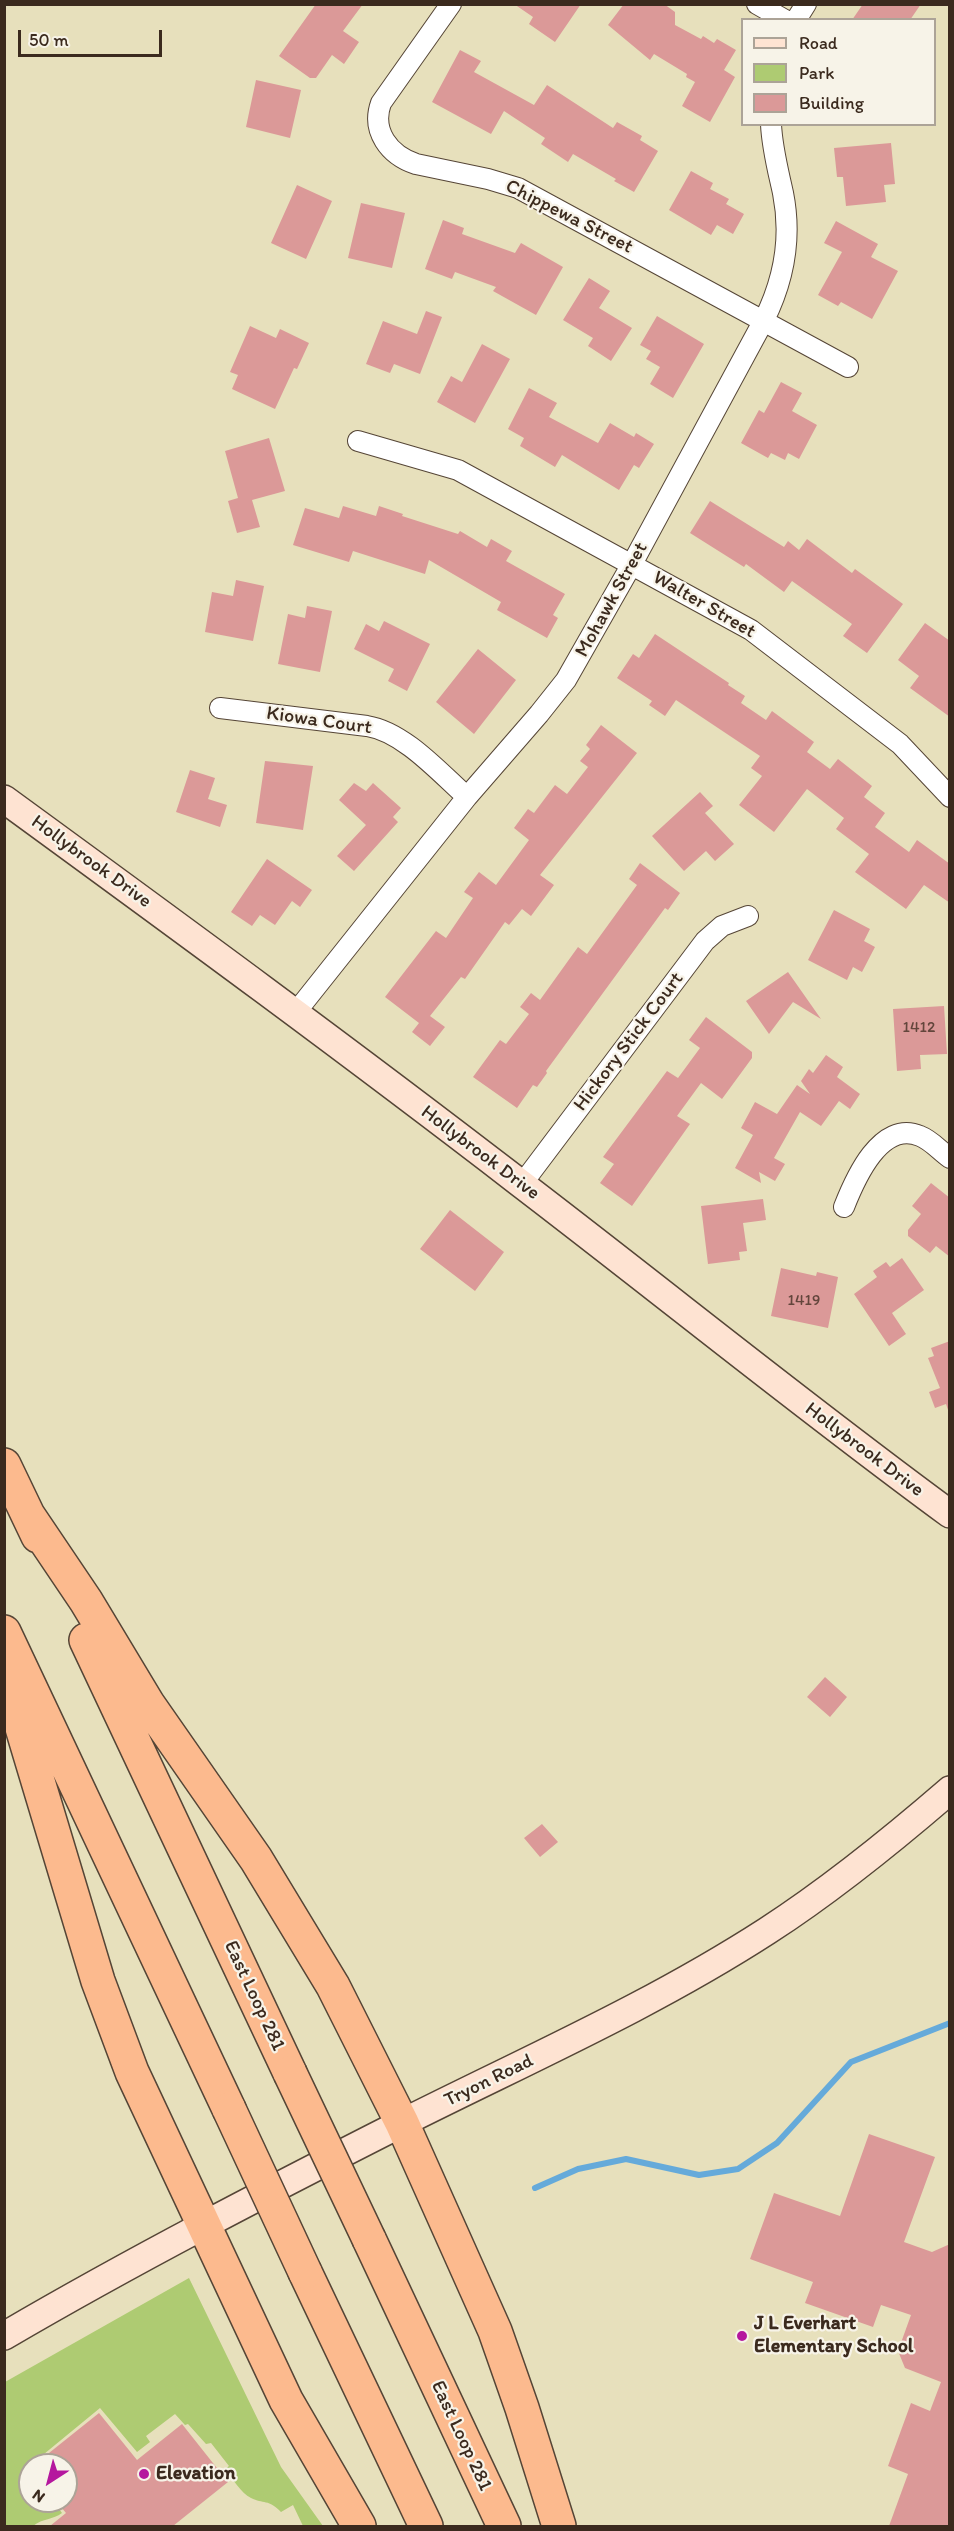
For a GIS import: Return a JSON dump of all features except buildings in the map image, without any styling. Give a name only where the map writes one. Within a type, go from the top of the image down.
[{"type":"highway","name":"East Loop 281","points":[[4,1465],[504,2526]]},
{"type":"highway","points":[[28,1515],[86,1601],[148,1704],[256,1859],[333,1986],[402,2123],[495,2331],[559,2526]]},
{"type":"highway","points":[[4,1632],[426,2526]]},
{"type":"highway","points":[[4,1668],[98,1981],[132,2072],[286,2400],[359,2526]]},
{"type":"street","name":"Chippewa Street","points":[[452,4],[381,103],[378,116],[379,127],[384,141],[392,151],[404,160],[416,164],[488,179],[518,188],[764,320],[848,368]]},
{"type":"street","points":[[757,4],[782,18]]},
{"type":"street","points":[[797,18],[806,4]]},
{"type":"street","name":"Mohawk Street","points":[[296,1012],[467,796],[566,680],[632,564],[764,320],[780,282],[787,241],[783,196],[774,157],[771,126]]},
{"type":"street","name":"Walter Street","points":[[358,441],[458,470],[761,637],[900,744],[950,796]]},
{"type":"street","name":"Kiowa Court","points":[[220,708],[367,726],[387,731],[406,744],[467,796]]},
{"type":"street","name":"Hollybrook Drive","points":[[4,799],[296,1012],[522,1184],[845,1438],[950,1514]]},
{"type":"street","name":"Hickory Stick Court","points":[[522,1184],[705,940],[722,926],[748,916]]},
{"type":"street","points":[[844,1207],[859,1172],[883,1142],[893,1136],[906,1132],[918,1135],[950,1158]]},
{"type":"street","name":"Tryon Road","points":[[4,2336],[206,2226],[402,2123],[620,2016],[727,1956],[845,1877],[950,1790]]},
{"type":"green space","points":[[189,2278],[281,2467],[323,2526],[303,2526],[293,2505],[281,2512],[269,2503],[247,2496],[225,2469],[229,2466],[211,2443],[206,2444],[188,2424],[185,2425],[175,2414],[146,2436],[150,2442],[137,2452],[100,2408],[45,2453],[18,2453],[18,2513],[62,2513],[33,2526],[5,2526],[5,2382]]},
{"type":"waterway","points":[[535,2188],[578,2169],[626,2159],[699,2175],[738,2169],[777,2143],[851,2062],[950,2023]]},
{"type":"place","name":"J L Everhart Elementary School","points":[[742,2336]]},
{"type":"place","name":"Elevation","points":[[144,2474]]}]
